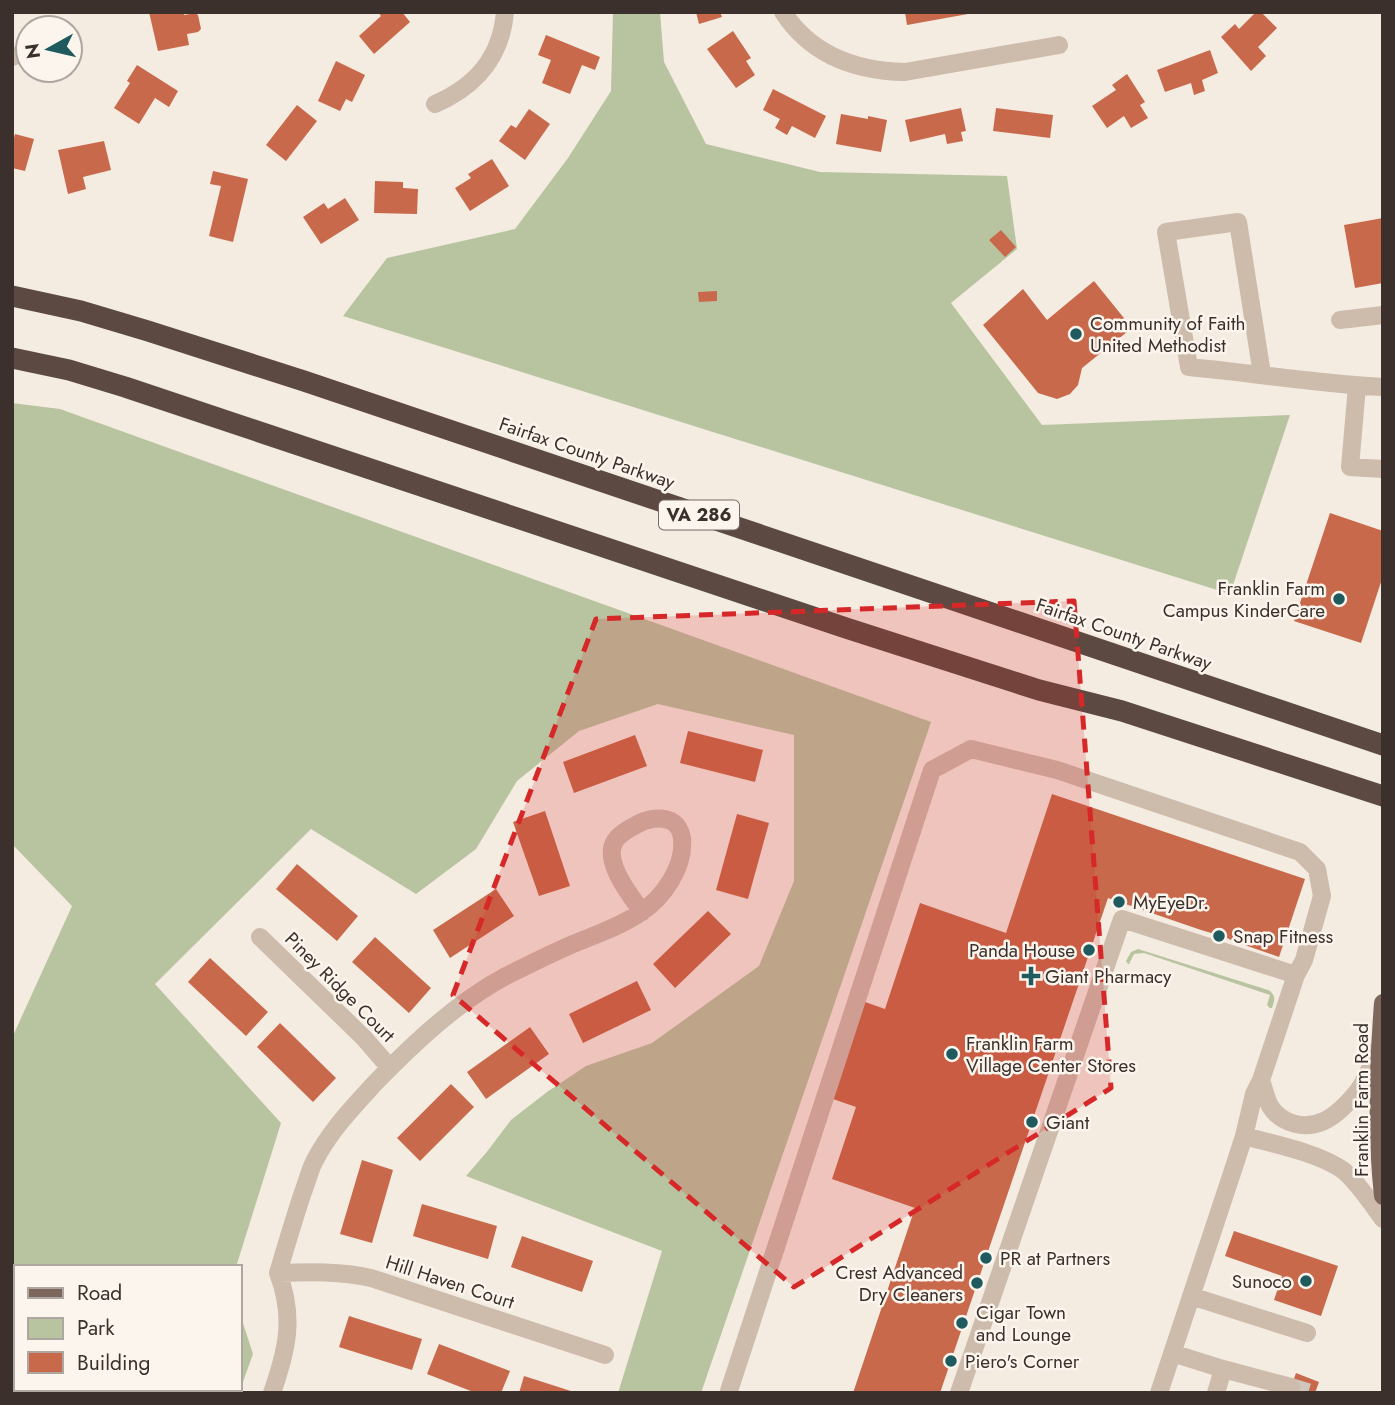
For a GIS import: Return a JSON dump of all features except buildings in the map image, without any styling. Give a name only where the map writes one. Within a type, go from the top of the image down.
[{"type":"highway","name":"Fairfax County Parkway","points":[[12,296],[81,311],[304,381],[1383,745]]},
{"type":"highway","points":[[12,358],[69,370],[125,387],[846,628],[1039,690],[1122,711],[1383,796]]},
{"type":"main road","name":"Franklin Farm Road","points":[[1383,1003],[1378,1101],[1383,1196]]},
{"type":"street","points":[[435,104],[453,96],[472,82],[487,65],[499,43],[505,12]]},
{"type":"street","points":[[783,12],[808,41],[827,54],[858,67],[881,71],[905,72],[1059,45]]},
{"type":"street","points":[[1262,374],[1238,222],[1166,232],[1189,367],[1339,385],[1383,387]]},
{"type":"street","points":[[1340,320],[1383,315]]},
{"type":"street","points":[[1357,386],[1350,467],[1383,469]]},
{"type":"street","points":[[730,1392],[932,770],[971,749],[1057,770],[1300,852],[1317,869],[1322,896],[1304,960],[1296,975],[1254,1094],[1244,1136],[1158,1393]]},
{"type":"street","points":[[272,1393],[282,1366],[288,1336],[285,1290],[278,1273],[312,1166],[326,1139],[390,1068],[459,1006],[480,991],[544,956],[623,923],[642,912],[657,900],[679,863],[683,848],[681,833],[675,823],[666,819],[641,822],[625,831],[614,842],[614,869],[642,912]]},
{"type":"street","points":[[959,1393],[1122,919],[1296,975]]},
{"type":"street","name":"Piney Ridge Court","points":[[260,937],[364,1038],[390,1068]]},
{"type":"street","points":[[1261,1080],[1269,1104],[1275,1113],[1287,1122],[1305,1126],[1323,1122],[1341,1109],[1359,1090],[1379,1048]]},
{"type":"street","points":[[1244,1136],[1313,1156],[1341,1169],[1383,1219]]},
{"type":"street","name":"Hill Haven Court","points":[[278,1273],[323,1271],[371,1278],[605,1355]]},
{"type":"street","points":[[1191,1296],[1307,1333]]},
{"type":"street","points":[[1172,1353],[1291,1387]]},
{"type":"street","points":[[1216,1393],[1223,1369]]},
{"type":"highlighted area","points":[[1074,601],[1111,1088],[794,1287],[453,995],[596,619]]},
{"type":"green space","points":[[613,12],[660,12],[664,62],[706,144],[820,172],[1007,176],[1017,249],[951,303],[1042,425],[1290,415],[1230,594],[343,316],[387,258],[515,229],[568,158],[611,91]]},
{"type":"green space","points":[[12,403],[60,409],[931,722],[701,1393],[618,1393],[662,1251],[466,1176],[511,1120],[547,1092],[586,1066],[652,1043],[759,966],[794,881],[794,735],[658,704],[579,731],[517,781],[476,849],[416,894],[311,829],[155,984],[281,1123],[237,1265],[14,1265],[14,1316],[12,1038],[72,906],[12,844]]},
{"type":"green space","points":[[1138,949],[1268,990],[1274,998],[1272,1008],[1267,1005],[1270,995],[1144,953],[1134,954],[1128,964],[1126,961],[1131,952]]},
{"type":"green space","points":[[242,1320],[253,1354],[242,1385]]},
{"type":"green space","points":[[94,1391],[240,1391],[239,1393]]},
{"type":"tunnel","points":[[1291,1387],[1310,1393]]},
{"type":"place","name":"Community of Faith United Methodist","points":[[1076,334]]},
{"type":"place","name":"Franklin Farm Campus KinderCare","points":[[1339,599]]},
{"type":"place","name":"MyEyeDr.","points":[[1119,902]]},
{"type":"place","name":"Snap Fitness","points":[[1219,936]]},
{"type":"place","name":"Panda House","points":[[1089,950]]},
{"type":"place","name":"Giant Pharmacy","points":[[1031,976]]},
{"type":"place","name":"Franklin Farm Village Center Stores","points":[[952,1054]]},
{"type":"place","name":"Giant","points":[[1032,1122]]},
{"type":"place","name":"PR at Partners","points":[[986,1258]]},
{"type":"place","name":"Sunoco","points":[[1306,1281]]},
{"type":"place","name":"Crest Advanced Dry Cleaners","points":[[977,1283]]},
{"type":"place","name":"Cigar Town and Lounge","points":[[962,1323]]},
{"type":"place","name":"Piero's Corner","points":[[951,1361]]}]
